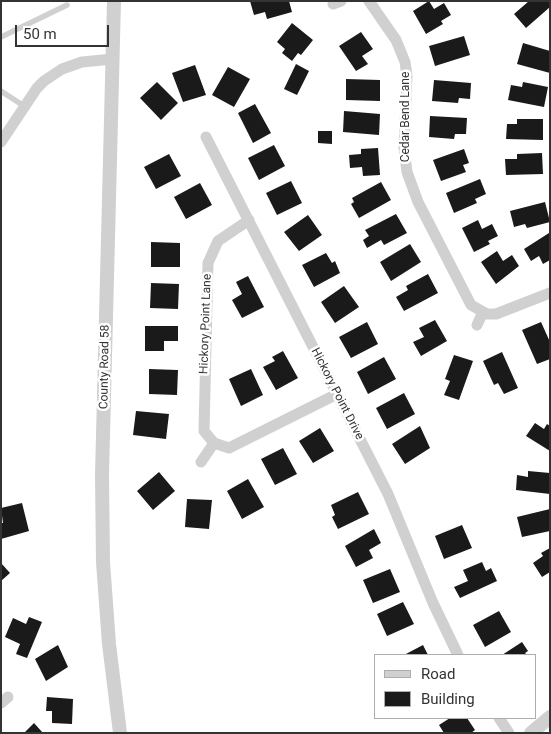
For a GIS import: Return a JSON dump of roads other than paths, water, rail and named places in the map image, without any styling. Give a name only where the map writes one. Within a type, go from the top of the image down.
[{"type":"street","name":"County Road 58","points":[[114,1],[103,456],[103,552],[109,644],[120,733]]},
{"type":"street","name":"Cedar Bend Lane","points":[[369,1],[396,40],[405,62],[407,76],[404,158],[411,184],[471,304],[483,312]]},
{"type":"street","points":[[1,142],[37,88],[62,69],[91,60],[113,60]]},
{"type":"street","name":"Hickory Point Drive","points":[[206,137],[388,494],[433,603],[458,654]]},
{"type":"street","name":"Hickory Point Lane","points":[[214,443],[204,431],[208,263],[218,241],[249,220]]},
{"type":"street","points":[[477,326],[483,312],[496,314],[550,293]]},
{"type":"street","points":[[201,462],[214,443],[229,448],[336,394]]},
{"type":"street","points":[[532,733],[550,717]]},
{"type":"street","points":[[500,719],[509,733]]},
{"type":"lane","points":[[1,37],[67,5]]},
{"type":"lane","points":[[1,91],[24,106]]}]
